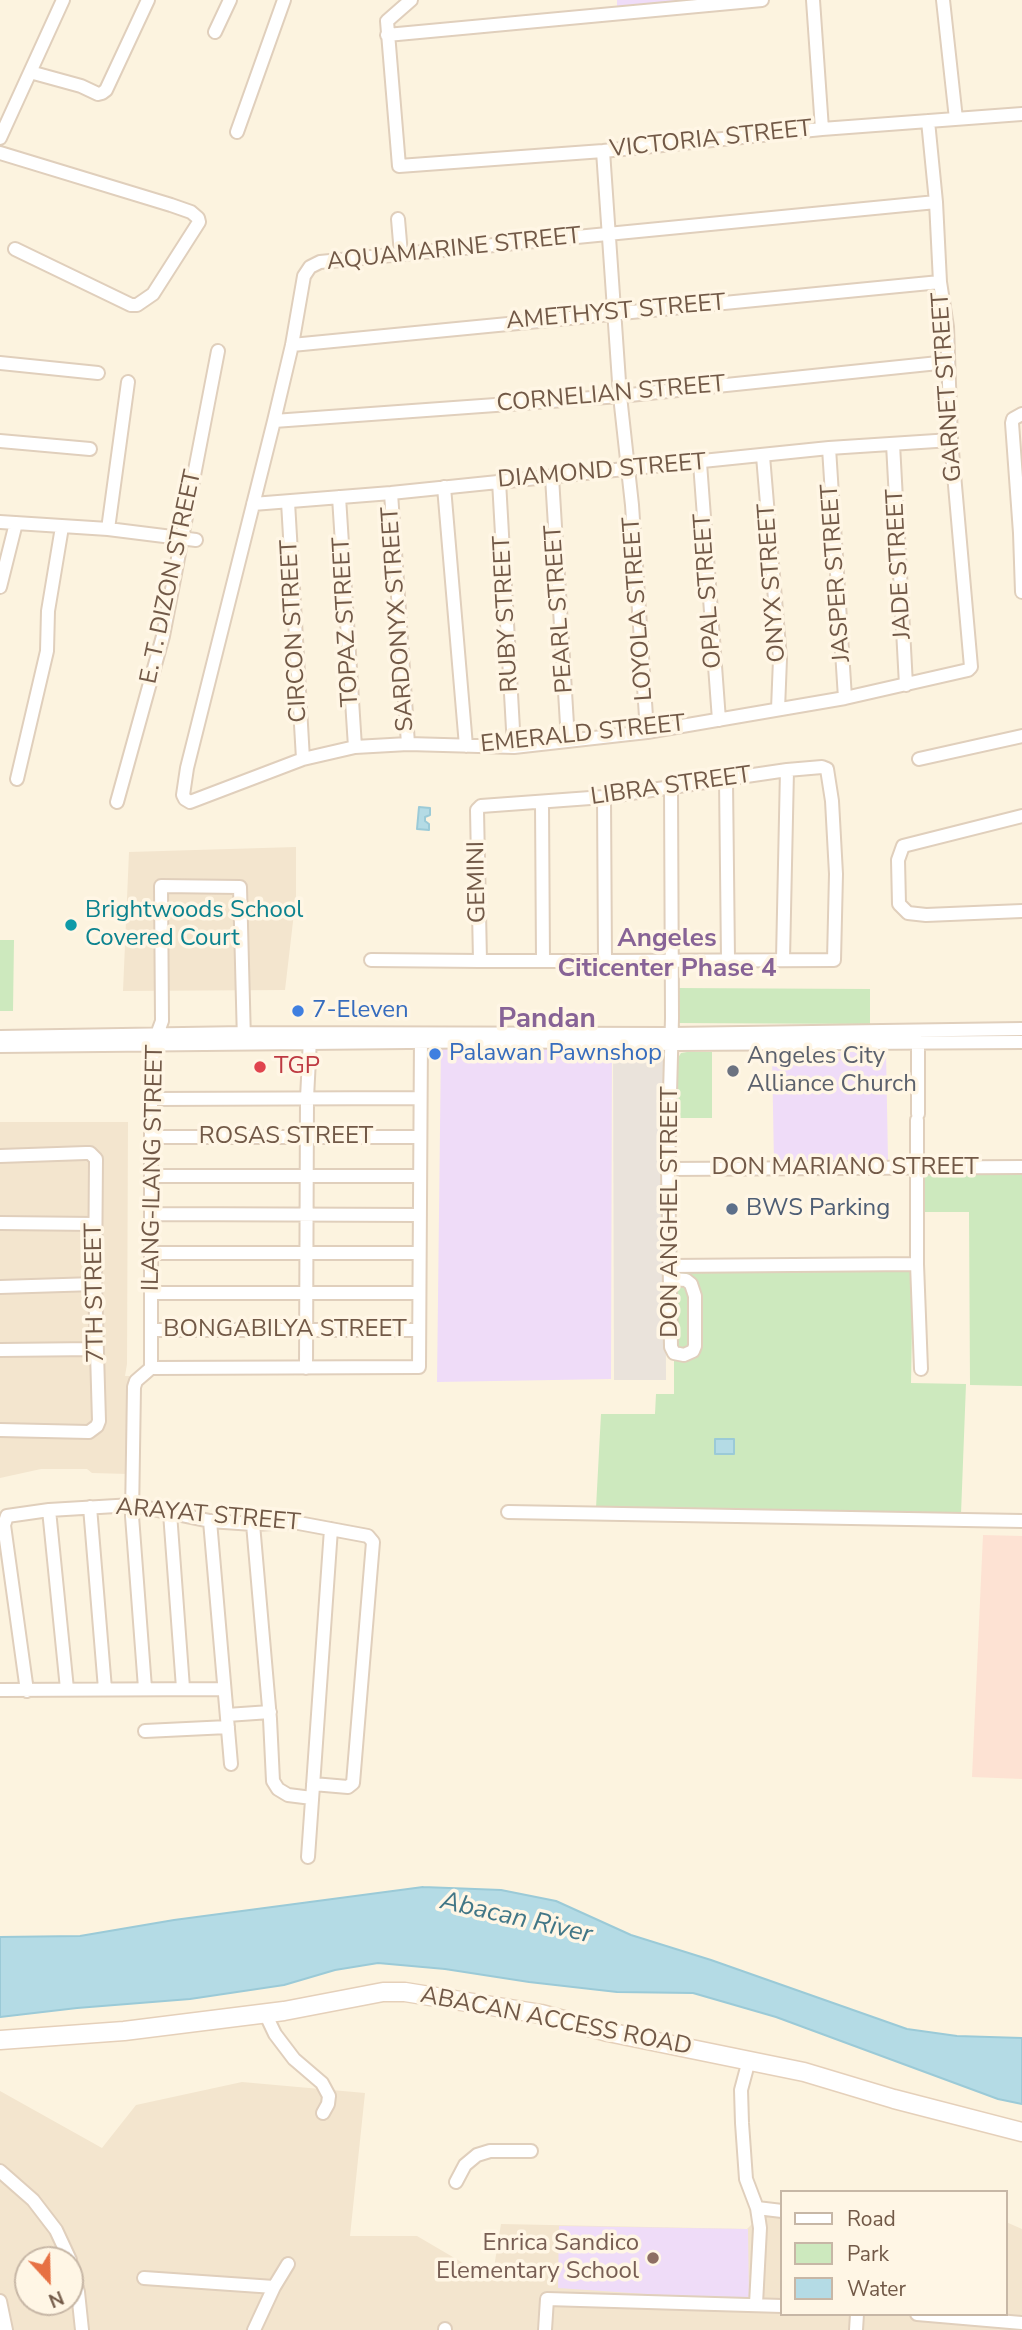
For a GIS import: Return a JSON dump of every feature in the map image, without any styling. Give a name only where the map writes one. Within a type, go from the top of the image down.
[{"type":"street","points":[[0,138],[6,109],[30,72],[63,0]]},
{"type":"street","points":[[30,72],[102,93],[106,90],[148,0]]},
{"type":"street","points":[[215,32],[230,0]]},
{"type":"street","points":[[237,132],[284,0]]},
{"type":"street","points":[[411,0],[387,21],[387,35],[762,0]]},
{"type":"street","points":[[813,0],[822,129]]},
{"type":"street","points":[[943,0],[956,119]]},
{"type":"street","name":"VICTORIA STREET","points":[[387,35],[399,166],[1022,114]]},
{"type":"street","name":"GARNET STREET","points":[[928,121],[940,282],[947,327],[951,440],[970,653]]},
{"type":"street","name":"LOYOLA STREET","points":[[603,151],[620,396],[632,505],[647,732]]},
{"type":"street","points":[[0,153],[171,205],[196,215],[199,222],[153,294],[138,305],[131,305],[15,249]]},
{"type":"street","name":"AQUAMARINE STREET","points":[[185,799],[183,795],[187,768],[274,421],[292,345],[304,276],[310,267],[320,262],[936,202]]},
{"type":"street","points":[[398,219],[401,254]]},
{"type":"street","name":"AMETHYST STREET","points":[[292,345],[940,282]]},
{"type":"street","name":"E. T. DIZON STREET","points":[[117,802],[190,539],[218,351]]},
{"type":"street","name":"CORNELIAN STREET","points":[[274,421],[620,396],[948,362]]},
{"type":"street","points":[[0,363],[98,373]]},
{"type":"street","points":[[108,529],[128,382]]},
{"type":"street","points":[[1022,414],[1013,419],[1012,424],[1019,473],[1022,592]]},
{"type":"street","name":"DIAMOND STREET","points":[[253,504],[391,493],[829,448],[951,440]]},
{"type":"street","points":[[0,441],[90,449]]},
{"type":"street","name":"JADE STREET","points":[[893,444],[906,685]]},
{"type":"street","name":"JASPER STREET","points":[[829,448],[845,698]]},
{"type":"street","name":"ONYX STREET","points":[[764,456],[780,659],[778,709]]},
{"type":"street","name":"OPAL STREET","points":[[699,463],[719,720]]},
{"type":"street","name":"PEARL STREET","points":[[552,477],[568,741]]},
{"type":"street","name":"RUBY STREET","points":[[499,481],[514,747]]},
{"type":"street","points":[[444,487],[466,746]]},
{"type":"street","name":"SARDONYX STREET","points":[[391,493],[408,744]]},
{"type":"street","name":"TOPAZ STREET","points":[[340,497],[355,747]]},
{"type":"street","name":"CIRCON STREET","points":[[288,502],[303,759]]},
{"type":"street","points":[[0,522],[108,529],[190,539]]},
{"type":"street","points":[[0,587],[16,523]]},
{"type":"street","points":[[17,779],[47,651],[48,611],[62,527]]},
{"type":"street","name":"EMERALD STREET","points":[[185,799],[190,803],[303,759],[355,747],[408,744],[514,747],[647,732],[845,698],[968,670],[972,663],[970,653]]},
{"type":"street","points":[[919,759],[1022,736]]},
{"type":"street","name":"LIBRA STREET","points":[[481,806],[604,797],[787,770],[822,767],[827,769],[832,802],[835,874],[834,960],[783,959]]},
{"type":"street","points":[[371,960],[783,959],[787,770]]},
{"type":"street","points":[[726,780],[728,960]]},
{"type":"street","name":"DON ANGHEL STREET","points":[[670,1272],[687,1280],[693,1289],[695,1346],[693,1351],[684,1356],[674,1353],[671,1347],[668,1169],[673,960],[671,787]]},
{"type":"street","points":[[604,797],[605,961]]},
{"type":"street","points":[[542,803],[542,961]]},
{"type":"street","name":"GEMINI","points":[[480,961],[477,810],[481,806]]},
{"type":"street","points":[[1022,816],[903,846],[898,860],[899,904],[908,913],[926,915],[1022,911]]},
{"type":"street","name":"ILANG-ILANG STREET","points":[[151,1368],[151,1099],[154,1040],[162,1021],[161,886],[240,887],[244,1039]]},
{"type":"street","points":[[672,1039],[1022,1029]]},
{"type":"street","points":[[0,1037],[154,1040]]},
{"type":"street","points":[[0,1046],[154,1040],[421,1038],[1022,1042]]},
{"type":"street","points":[[145,1688],[133,1544],[136,1381],[151,1368],[419,1367],[421,1038]]},
{"type":"street","points":[[306,1368],[307,1098],[310,1039]]},
{"type":"street","points":[[918,1042],[917,1264],[921,1369]]},
{"type":"street","points":[[151,1099],[420,1098]]},
{"type":"street","name":"ROSAS STREET","points":[[151,1136],[420,1136]]},
{"type":"street","name":"7TH STREET","points":[[0,1156],[86,1153],[94,1156],[97,1163],[95,1284],[99,1421],[89,1432],[0,1430]]},
{"type":"street","name":"DON MARIANO STREET","points":[[668,1169],[1022,1167]]},
{"type":"street","points":[[151,1176],[420,1176]]},
{"type":"street","points":[[151,1214],[420,1215]]},
{"type":"street","points":[[0,1223],[95,1224]]},
{"type":"street","points":[[151,1253],[419,1253]]},
{"type":"street","points":[[670,1272],[917,1264]]},
{"type":"street","points":[[0,1287],[95,1284]]},
{"type":"street","points":[[151,1293],[419,1293]]},
{"type":"street","name":"BONGABILYA STREET","points":[[151,1329],[419,1331]]},
{"type":"street","points":[[0,1350],[96,1349]]},
{"type":"street","name":"ARAYAT STREET","points":[[27,1691],[4,1525],[5,1519],[12,1514],[133,1505],[211,1521],[253,1524],[293,1522],[368,1536],[373,1542],[353,1783],[348,1787],[312,1791]]},
{"type":"street","points":[[90,1507],[105,1689]]},
{"type":"street","points":[[49,1510],[67,1689]]},
{"type":"street","points":[[508,1512],[1022,1521]]},
{"type":"street","points":[[170,1513],[183,1688]]},
{"type":"street","points":[[211,1521],[231,1764]]},
{"type":"street","points":[[253,1524],[270,1712],[273,1780],[275,1785],[291,1796],[312,1791]]},
{"type":"street","points":[[308,1857],[331,1529]]},
{"type":"street","points":[[0,1690],[224,1689]]},
{"type":"street","points":[[145,1731],[227,1721],[270,1712]]},
{"type":"street","name":"ABACAN ACCESS ROAD","points":[[0,2040],[124,2031],[265,2013],[383,1992],[417,1993],[541,2014],[608,2032],[749,2060],[1022,2132]]},
{"type":"street","points":[[265,2013],[275,2034],[293,2059],[322,2083],[329,2096],[323,2113]]},
{"type":"street","points":[[749,2060],[741,2090],[746,2179],[757,2208],[760,2228],[756,2304]]},
{"type":"street","points":[[456,2182],[465,2165],[477,2154],[490,2151],[531,2151]]},
{"type":"street","points":[[0,2171],[33,2200],[56,2230],[63,2246]]},
{"type":"street","points":[[757,2208],[780,2211]]},
{"type":"street","points":[[254,2330],[288,2264]]},
{"type":"street","points":[[144,2278],[274,2287]]},
{"type":"street","points":[[545,2330],[547,2299],[780,2306]]},
{"type":"street","points":[[0,2301],[6,2330]]},
{"type":"street","points":[[992,2316],[1022,2323]]},
{"type":"shaded area","points":[[617,0],[716,0],[617,9]]},
{"type":"shaded area","points":[[296,847],[296,896],[285,990],[123,991],[129,852]]},
{"type":"shaded area","points":[[441,1044],[612,1046],[611,1379],[437,1382]]},
{"type":"shaded area","points":[[665,1046],[666,1380],[614,1380],[613,1047]]},
{"type":"shaded area","points":[[886,1051],[888,1161],[774,1164],[772,1054]]},
{"type":"shaded area","points":[[0,1122],[128,1122],[125,1376],[129,1376],[128,1474],[92,1473],[87,1469],[41,1469],[0,1478]]},
{"type":"shaded area","points":[[983,1535],[1022,1536],[1022,1779],[972,1777]]},
{"type":"shaded area","points":[[242,2082],[365,2093],[350,2236],[417,2236],[492,2280],[501,2224],[747,2229],[766,2210],[780,2211],[780,2316],[1008,2316],[1008,2223],[1022,2229],[1022,2330],[0,2330],[0,2091],[102,2148],[136,2105]]},
{"type":"shaded area","name":"Enrica Sandico Elementary School","points":[[559,2226],[748,2229],[749,2301],[558,2288]]},
{"type":"green space","points":[[0,940],[14,940],[13,1011],[0,1011]]},
{"type":"green space","points":[[676,988],[870,989],[870,1024],[676,1023]]},
{"type":"green space","points":[[712,1052],[712,1118],[675,1118],[676,1061],[681,1053]]},
{"type":"green space","points":[[1022,1171],[1022,1386],[970,1385],[969,1212],[923,1212],[923,1174]]},
{"type":"green space","points":[[674,1269],[913,1269],[911,1383],[966,1384],[961,1514],[596,1508],[601,1414],[655,1414],[656,1394],[674,1394]]},
{"type":"water","points":[[419,807],[430,808],[430,815],[425,817],[429,830],[417,829]]},
{"type":"water","points":[[715,1439],[734,1439],[734,1454],[715,1454]]},
{"type":"water","name":"Abacan River","points":[[423,1887],[501,1890],[556,1901],[631,1935],[711,1960],[907,2029],[957,2036],[1022,2038],[1022,2104],[998,2099],[776,2017],[693,1993],[617,1992],[445,1969],[378,1963],[335,1970],[284,1985],[190,1999],[0,2017],[0,1937],[80,1936],[174,1920]]},
{"type":"place","name":"Brightwoods School Covered Court","points":[[71,925]]},
{"type":"place","name":"7-Eleven","points":[[298,1011]]},
{"type":"place","name":"Palawan Pawnshop","points":[[435,1054]]},
{"type":"place","name":"TGP","points":[[260,1067]]},
{"type":"place","name":"Angeles City Alliance Church","points":[[733,1071]]},
{"type":"place","name":"BWS Parking","points":[[732,1209]]},
{"type":"place","name":"Enrica Sandico Elementary School","points":[[653,2258]]},
{"type":"district","name":"Angeles Citicenter Phase 4","points":[[667,955]]},
{"type":"district","name":"Pandan","points":[[547,1020]]}]
